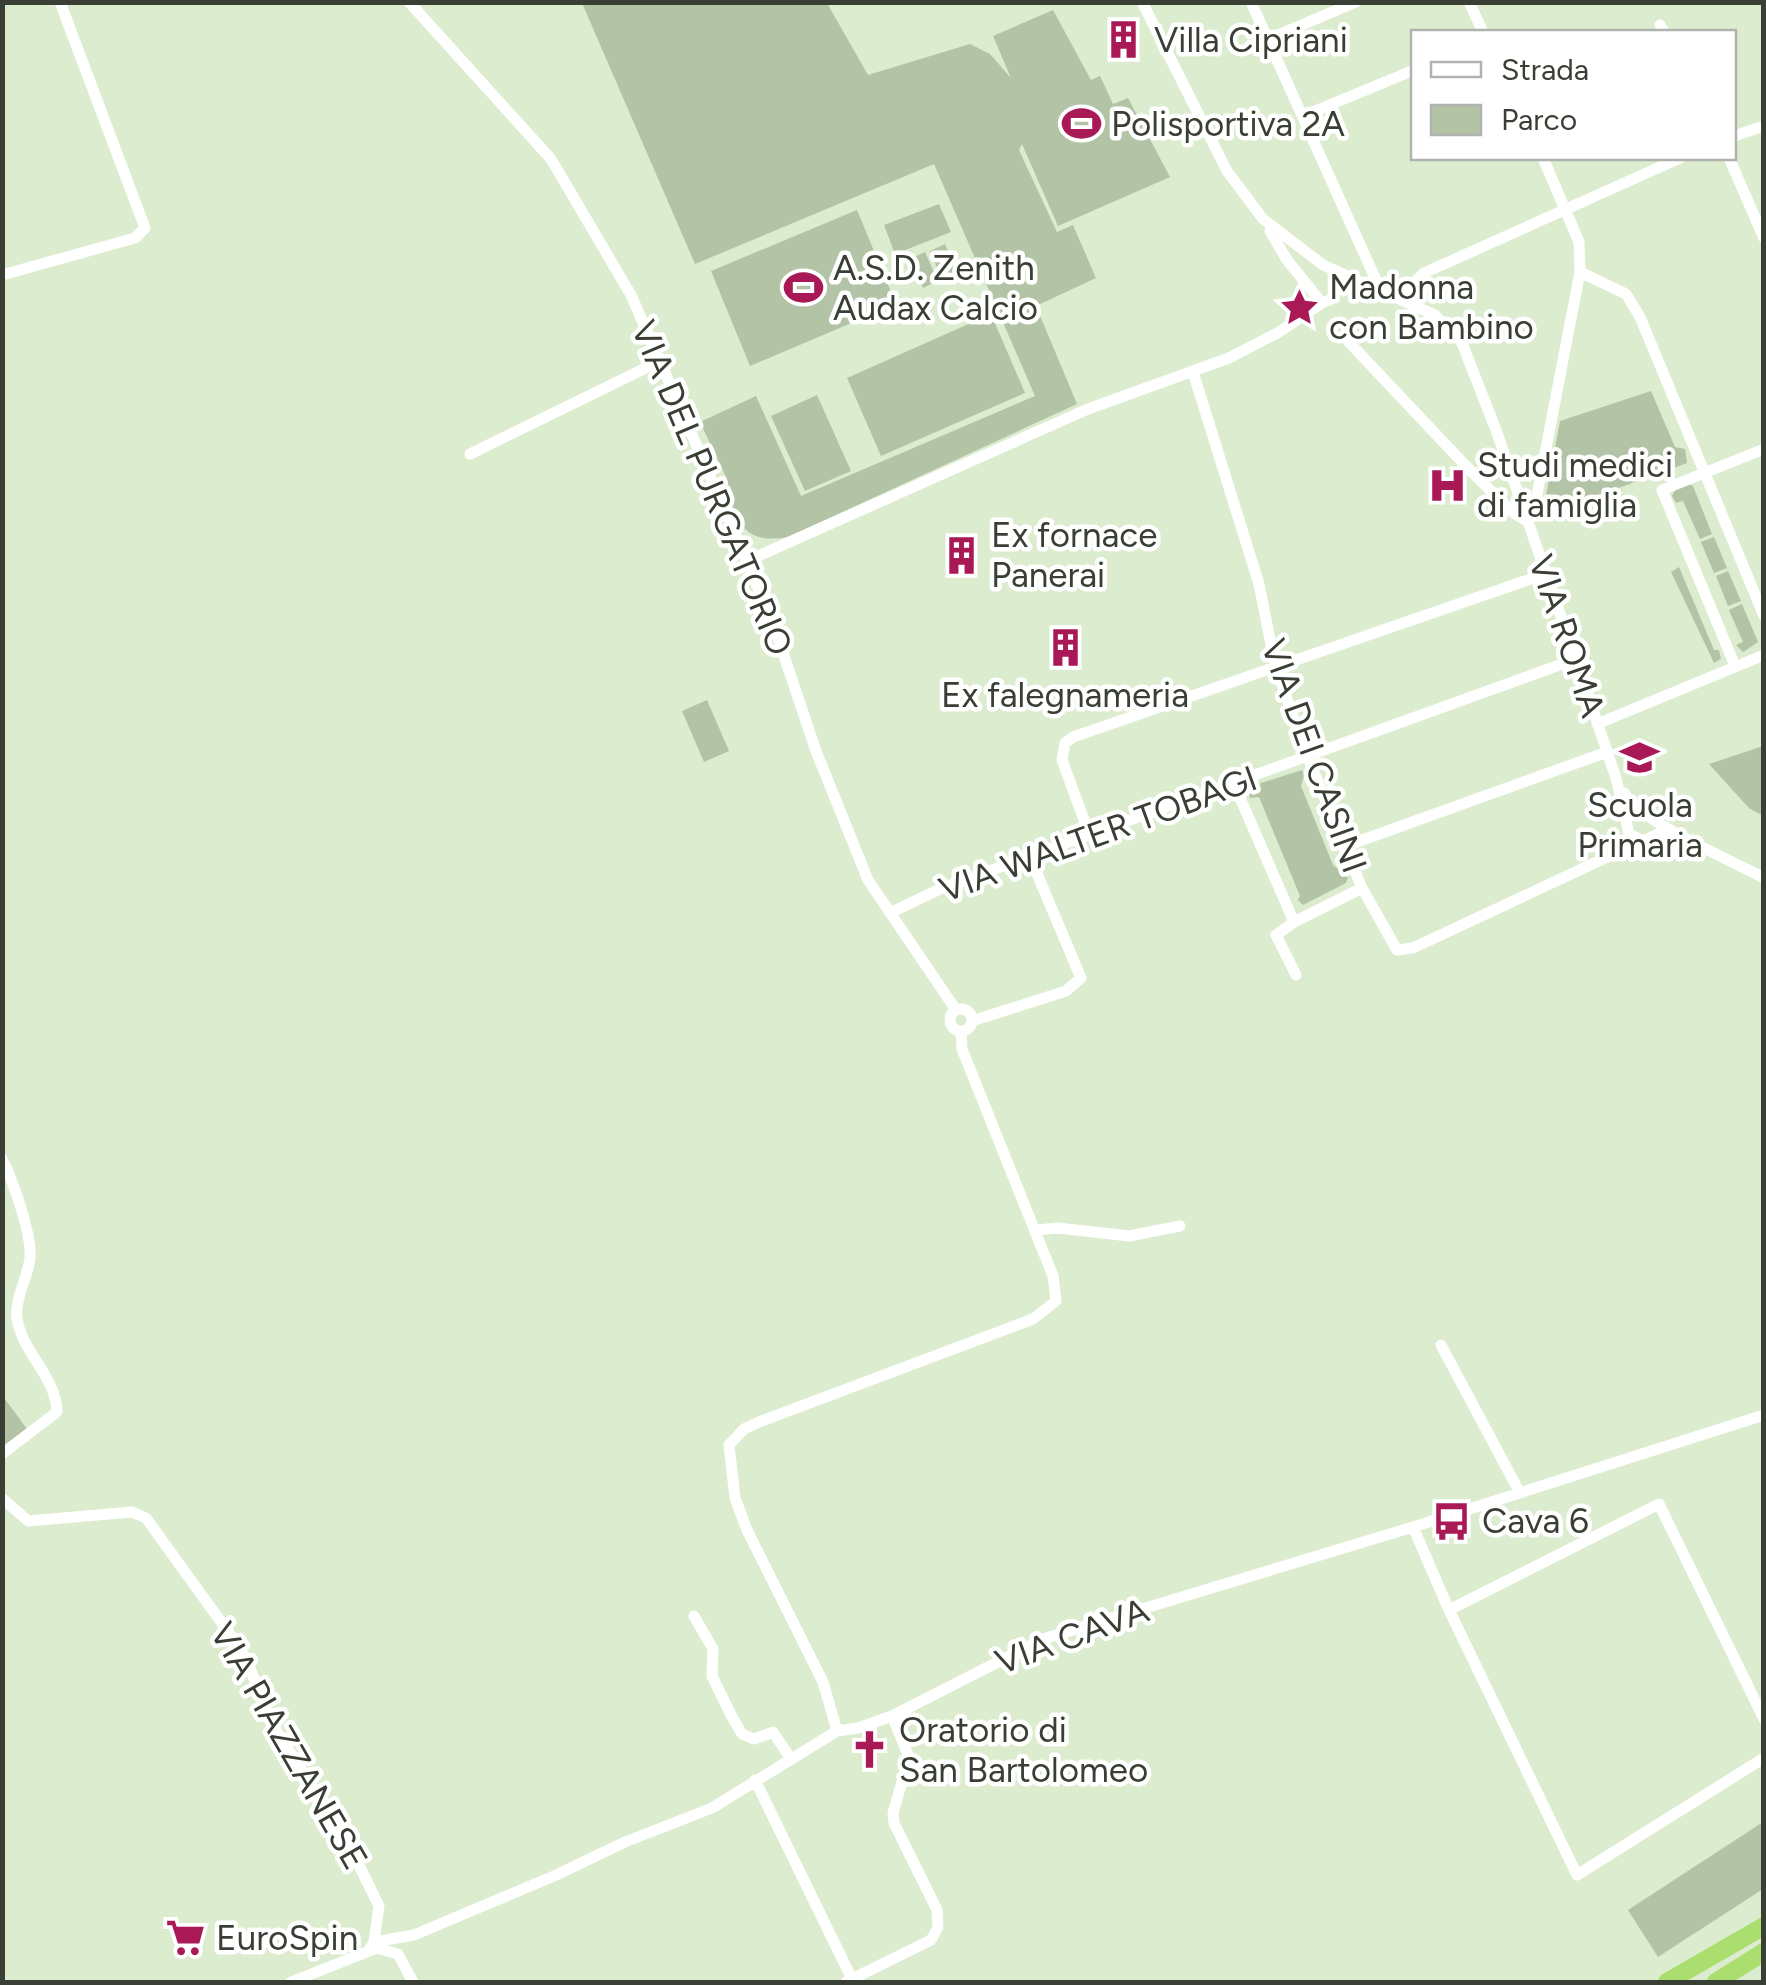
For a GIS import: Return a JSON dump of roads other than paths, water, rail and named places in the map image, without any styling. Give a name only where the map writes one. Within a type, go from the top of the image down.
[{"type":"highway","points":[[1667,1982],[1764,1926]]},
{"type":"highway","points":[[1716,1982],[1764,1952]]},
{"type":"street","points":[[2,276],[143,233],[143,221],[60,2]]},
{"type":"street","name":"VIA DEL PURGATORIO","points":[[409,2],[551,159],[630,295],[747,561],[868,880],[956,1010]]},
{"type":"street","name":"VIA ROMA","points":[[1142,2],[1227,171],[1264,219],[1287,260],[1322,303]]},
{"type":"street","points":[[1251,2],[1380,289]]},
{"type":"street","points":[[1268,39],[1356,2]]},
{"type":"street","points":[[1469,2],[1482,30]]},
{"type":"street","points":[[1303,116],[1411,71]]},
{"type":"street","points":[[1736,135],[1764,126]]},
{"type":"street","points":[[1346,340],[1512,512],[1527,521],[1536,500],[1580,272],[1579,242],[1544,160]]},
{"type":"street","points":[[1400,297],[1424,273],[1675,160]]},
{"type":"street","points":[[1731,160],[1764,238]]},
{"type":"street","name":"VIA ROMA","points":[[1264,219],[1304,253],[1435,315],[1462,343],[1576,659],[1616,778],[1629,834],[1636,840]]},
{"type":"street","points":[[1580,272],[1626,294],[1640,317],[1764,616]]},
{"type":"street","points":[[747,561],[1088,409],[1229,358],[1332,299],[1344,275]]},
{"type":"street","points":[[470,454],[660,361]]},
{"type":"street","name":"VIA DEI CASINI","points":[[1193,372],[1259,584],[1275,665],[1308,758],[1362,888],[1294,922]]},
{"type":"street","points":[[1735,666],[1662,490],[1764,449]]},
{"type":"street","points":[[1090,836],[1062,760],[1064,743],[1073,737],[1546,574]]},
{"type":"street","points":[[1597,724],[1764,655]]},
{"type":"street","name":"VIA WALTER TOBAGI","points":[[890,913],[942,888],[1576,659]]},
{"type":"street","points":[[1344,847],[1607,752]]},
{"type":"street","name":"VIA ROMA","points":[[1616,778],[1640,812],[1764,878]]},
{"type":"street","points":[[1234,784],[1294,922],[1276,935],[1296,975]]},
{"type":"street","points":[[1628,821],[1640,812]]},
{"type":"street","points":[[1653,836],[1655,819]]},
{"type":"street","points":[[1362,888],[1389,941],[1397,950],[1413,948],[1636,840],[1676,834]]},
{"type":"street","points":[[961,1032],[972,1021],[1066,991],[1081,978],[1030,857]]},
{"type":"street","points":[[961,1032],[951,1026],[956,1010],[968,1011],[972,1021]]},
{"type":"street","points":[[837,1730],[823,1682],[735,1498],[729,1445],[744,1429],[759,1422],[1033,1319],[1056,1301],[1056,1288],[1035,1230],[962,1049],[961,1032]]},
{"type":"street","points":[[2,1159],[14,1182],[30,1254],[16,1315],[23,1340],[56,1393],[57,1412],[2,1454]]},
{"type":"street","points":[[1035,1230],[1058,1228],[1129,1236],[1180,1226]]},
{"type":"street","points":[[1441,1345],[1520,1492]]},
{"type":"street","name":"VIA CAVA","points":[[371,1946],[414,1935],[712,1808],[837,1730],[858,1728],[892,1716],[1043,1639],[1413,1527],[1764,1414]]},
{"type":"street","name":"VIA PIAZZANESE","points":[[2,1498],[28,1520],[117,1513],[138,1513],[146,1518],[246,1658],[272,1724],[345,1837],[380,1906],[371,1946]]},
{"type":"street","points":[[1449,1610],[1659,1504],[1764,1720]]},
{"type":"street","points":[[1413,1527],[1577,1875],[1764,1758]]},
{"type":"street","points":[[694,1616],[712,1650],[712,1676],[742,1734],[754,1740],[773,1732],[790,1759]]},
{"type":"street","points":[[755,1780],[849,1981],[931,1940],[938,1927],[936,1910],[894,1823],[893,1813],[909,1757],[892,1716]]},
{"type":"street","points":[[291,1982],[371,1946],[392,1950],[413,1982]]},
{"type":"place","name":"Villa Cipriani","points":[[1124,40]]},
{"type":"place","name":"Polisportiva 2A","points":[[1081,124]]},
{"type":"place","name":"A.S.D. Zenith Audax Calcio","points":[[803,288]]},
{"type":"place","name":"Madonna con Bambino","points":[[1299,307]]},
{"type":"place","name":"Studi medici di famiglia","points":[[1447,485]]},
{"type":"place","name":"Ex fornace Panerai","points":[[961,555]]},
{"type":"place","name":"Ex falegnameria","points":[[1065,648]]},
{"type":"place","name":"Scuola Primaria","points":[[1640,758]]},
{"type":"place","name":"Cava 6","points":[[1452,1521]]},
{"type":"place","name":"Oratorio di San Bartolomeo","points":[[869,1750]]},
{"type":"place","name":"EuroSpin","points":[[186,1938]]}]
